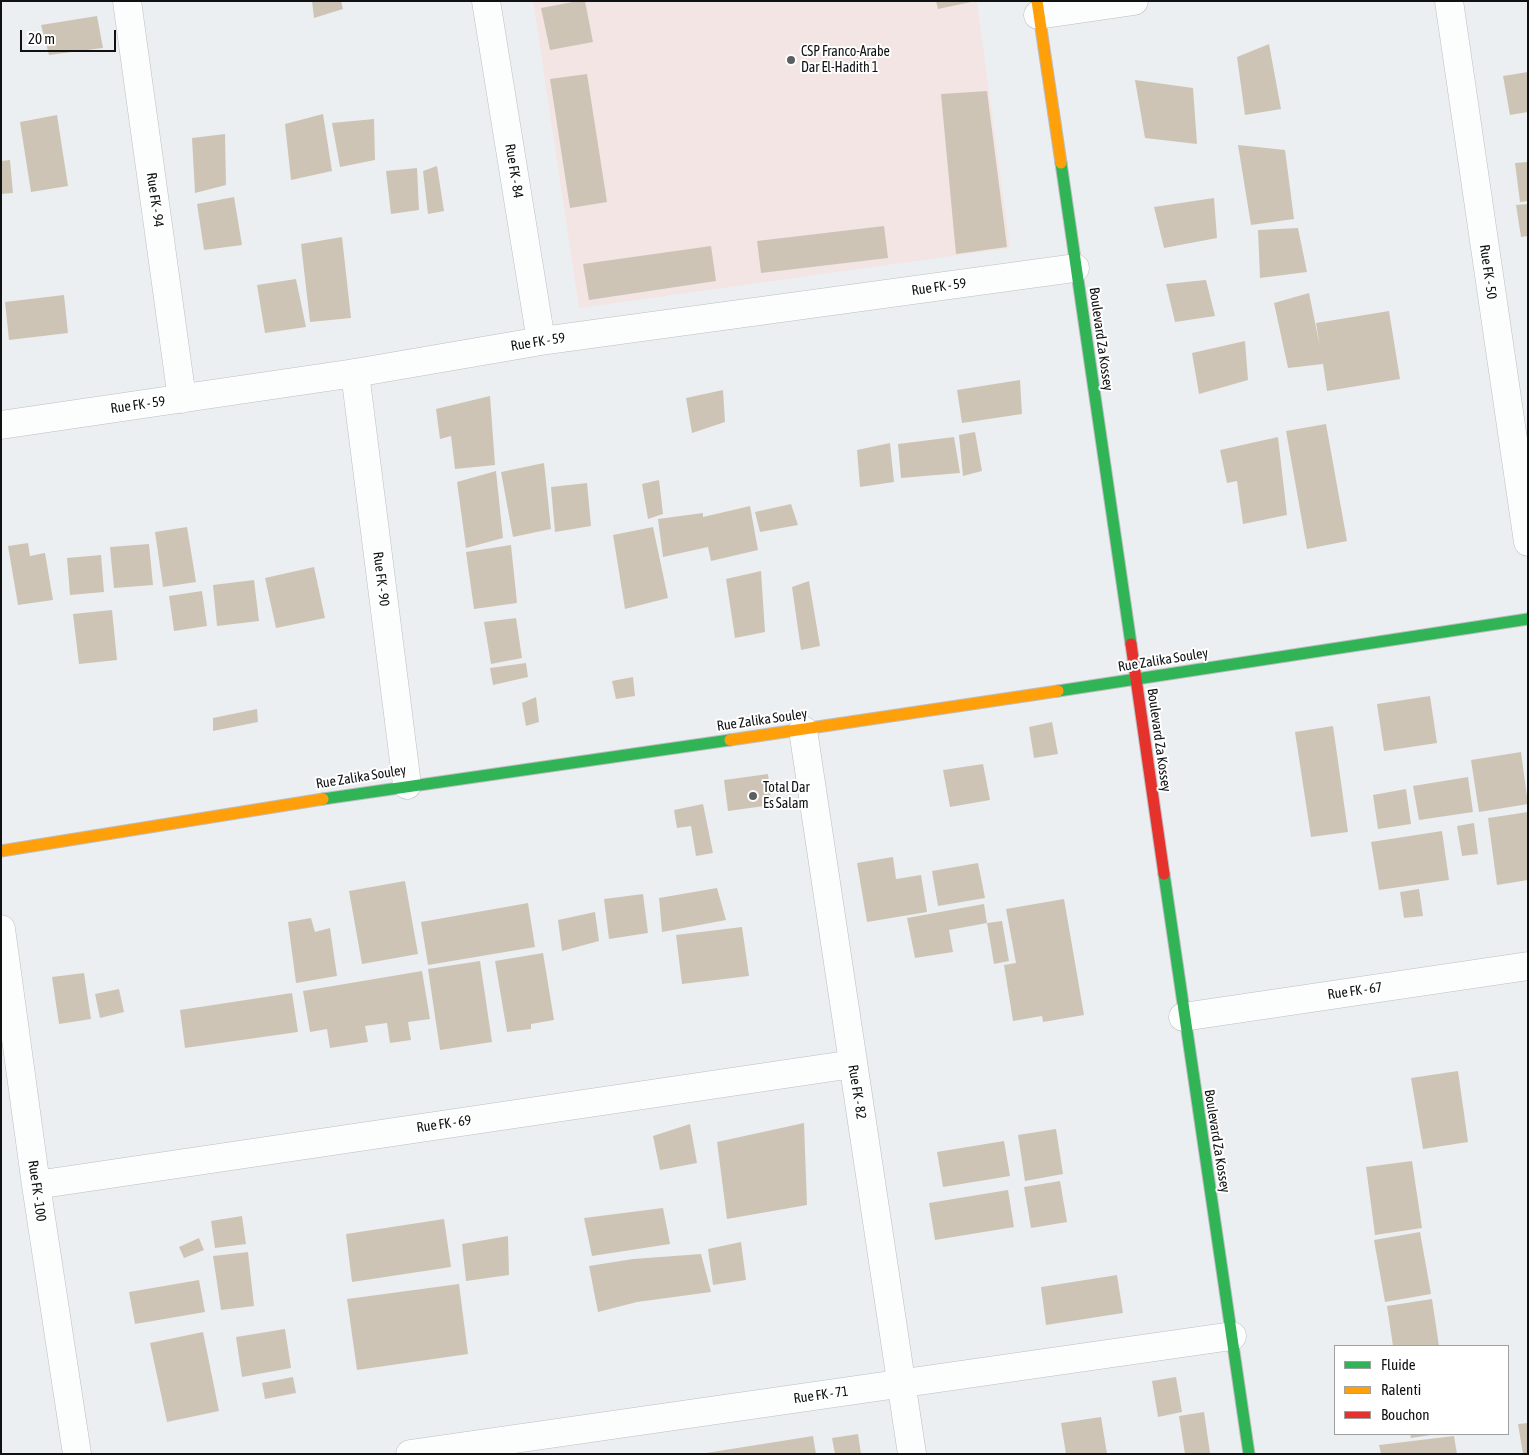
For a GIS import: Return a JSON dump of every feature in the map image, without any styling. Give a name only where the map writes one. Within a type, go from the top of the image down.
[{"type":"street","name":"Rue FK - 94","points":[[127,1],[182,398]]},
{"type":"street","name":"Rue FK - 84","points":[[486,1],[541,341]]},
{"type":"street","points":[[1038,8],[1134,1]]},
{"type":"street","name":"Rue FK - 50","points":[[1448,1],[1528,542]]},
{"type":"street","name":"Boulevard Za Kossey","points":[[1038,8],[1183,1017],[1249,1454]]},
{"type":"street","name":"Rue FK - 59","points":[[1,425],[355,374],[541,341],[1075,268]]},
{"type":"street","name":"Rue FK - 90","points":[[355,374],[407,784]]},
{"type":"street","name":"Rue Zalika Souley","points":[[1,851],[407,784],[803,730],[1528,619]]},
{"type":"street","name":"Rue FK - 82","points":[[803,730],[912,1454]]},
{"type":"street","name":"Rue FK - 100","points":[[1,929],[36,1185],[77,1454]]},
{"type":"street","name":"Rue FK - 67","points":[[1183,1017],[1528,966]]},
{"type":"street","name":"Rue FK - 69","points":[[36,1185],[853,1064]]},
{"type":"street","name":"Rue FK - 71","points":[[410,1454],[1232,1336]]},
{"type":"shaded area","points":[[533,1],[977,1],[1010,248],[579,308]]},
{"type":"building","points":[[312,1],[341,1],[343,9],[314,18]]},
{"type":"building","points":[[585,1],[593,42],[550,50],[541,8]]},
{"type":"building","points":[[936,1],[971,1],[971,2],[938,9]]},
{"type":"building","points":[[97,16],[103,48],[49,55],[41,25]]},
{"type":"building","points":[[1269,44],[1281,109],[1245,115],[1237,57]]},
{"type":"building","points":[[1528,72],[1528,112],[1510,115],[1503,76]]},
{"type":"building","points":[[587,74],[607,202],[570,208],[550,79]]},
{"type":"building","points":[[1135,80],[1193,88],[1197,144],[1145,138]]},
{"type":"building","points":[[987,91],[1007,247],[956,254],[941,94]]},
{"type":"building","points":[[323,114],[332,171],[291,180],[285,124]]},
{"type":"building","points":[[57,115],[68,186],[31,192],[20,122]]},
{"type":"building","points":[[374,119],[375,160],[340,167],[332,123]]},
{"type":"building","points":[[225,134],[226,185],[195,193],[192,138]]},
{"type":"building","points":[[1238,145],[1285,150],[1294,219],[1251,225]]},
{"type":"building","points":[[10,160],[13,193],[1,194],[1,161]]},
{"type":"building","points":[[1528,162],[1528,201],[1520,202],[1515,163]]},
{"type":"building","points":[[437,166],[444,211],[428,214],[423,171]]},
{"type":"building","points":[[417,168],[419,210],[391,214],[386,171]]},
{"type":"building","points":[[234,197],[242,245],[204,250],[197,204]]},
{"type":"building","points":[[1214,198],[1217,238],[1164,248],[1154,207]]},
{"type":"building","points":[[1528,204],[1528,236],[1521,237],[1516,205]]},
{"type":"building","points":[[884,226],[888,258],[761,273],[757,241]]},
{"type":"building","points":[[1298,228],[1307,272],[1260,278],[1258,230]]},
{"type":"building","points":[[342,237],[351,318],[310,322],[301,244]]},
{"type":"building","points":[[711,246],[716,281],[589,300],[583,264]]},
{"type":"building","points":[[296,279],[306,327],[265,333],[257,285]]},
{"type":"building","points":[[1206,280],[1215,316],[1175,322],[1166,284]]},
{"type":"building","points":[[1309,293],[1320,347],[1316,323],[1389,311],[1400,379],[1327,391],[1323,364],[1288,368],[1274,303]]},
{"type":"building","points":[[64,295],[68,333],[9,340],[5,302]]},
{"type":"building","points":[[1245,341],[1248,380],[1199,394],[1192,353]]},
{"type":"building","points":[[1020,380],[1022,414],[962,423],[957,390]]},
{"type":"building","points":[[723,390],[725,422],[692,433],[686,398]]},
{"type":"building","points":[[490,396],[495,465],[455,469],[451,436],[440,439],[436,409]]},
{"type":"building","points":[[1326,424],[1347,541],[1307,549],[1286,431]]},
{"type":"building","points":[[975,432],[982,471],[963,476],[959,435]]},
{"type":"building","points":[[954,437],[960,473],[901,478],[898,444]]},
{"type":"building","points":[[1278,437],[1287,515],[1243,524],[1237,481],[1227,483],[1220,450]]},
{"type":"building","points":[[890,443],[894,482],[860,487],[857,450]]},
{"type":"building","points":[[544,463],[551,529],[513,537],[501,472]]},
{"type":"building","points":[[496,471],[503,538],[466,548],[457,482]]},
{"type":"building","points":[[659,480],[663,514],[648,519],[642,484]]},
{"type":"building","points":[[587,483],[591,526],[555,532],[551,487]]},
{"type":"building","points":[[791,504],[798,525],[760,532],[755,512]]},
{"type":"building","points":[[750,506],[758,550],[711,561],[708,547],[663,557],[658,519],[703,513],[703,517]]},
{"type":"building","points":[[187,527],[196,582],[163,587],[155,532]]},
{"type":"building","points":[[653,527],[668,598],[625,609],[613,535]]},
{"type":"building","points":[[28,543],[30,556],[45,553],[53,600],[18,605],[8,546]]},
{"type":"building","points":[[149,544],[153,585],[114,588],[110,547]]},
{"type":"building","points":[[511,545],[517,603],[474,609],[466,552]]},
{"type":"building","points":[[101,555],[104,592],[70,595],[67,558]]},
{"type":"building","points":[[314,567],[325,618],[276,628],[265,578]]},
{"type":"building","points":[[761,571],[765,632],[735,638],[726,579]]},
{"type":"building","points":[[254,580],[259,621],[217,626],[213,585]]},
{"type":"building","points":[[809,581],[820,646],[801,650],[792,587]]},
{"type":"building","points":[[202,591],[207,626],[174,631],[169,596]]},
{"type":"building","points":[[112,610],[117,660],[79,664],[73,614]]},
{"type":"building","points":[[516,618],[522,658],[491,664],[484,622]]},
{"type":"building","points":[[526,663],[528,677],[493,685],[490,668]]},
{"type":"building","points":[[633,677],[635,696],[616,699],[612,681]]},
{"type":"building","points":[[1430,696],[1437,743],[1384,751],[1377,704]]},
{"type":"building","points":[[536,697],[539,722],[526,726],[522,703]]},
{"type":"building","points":[[257,709],[258,722],[213,731],[213,718]]},
{"type":"building","points":[[1052,722],[1058,754],[1034,758],[1029,727]]},
{"type":"building","points":[[1333,726],[1348,832],[1311,837],[1295,732]]},
{"type":"building","points":[[1521,752],[1528,804],[1479,812],[1471,760]]},
{"type":"building","points":[[983,764],[990,800],[950,807],[943,770]]},
{"type":"building","points":[[768,774],[772,805],[728,811],[724,780]]},
{"type":"building","points":[[1468,777],[1473,812],[1419,820],[1413,786]]},
{"type":"building","points":[[1406,789],[1411,824],[1378,829],[1373,795]]},
{"type":"building","points":[[703,804],[713,853],[696,856],[691,826],[677,828],[674,810]]},
{"type":"building","points":[[1528,812],[1528,880],[1497,885],[1488,818]]},
{"type":"building","points":[[1474,823],[1478,854],[1462,856],[1457,826]]},
{"type":"building","points":[[1442,831],[1449,880],[1379,890],[1371,842]]},
{"type":"building","points":[[893,857],[896,879],[921,875],[927,912],[867,922],[857,863]]},
{"type":"building","points":[[978,863],[985,898],[938,906],[932,871]]},
{"type":"building","points":[[405,881],[418,954],[362,964],[349,891]]},
{"type":"building","points":[[717,888],[726,920],[662,932],[659,898]]},
{"type":"building","points":[[1419,889],[1423,916],[1404,918],[1400,892]]},
{"type":"building","points":[[643,894],[648,933],[609,939],[604,899]]},
{"type":"building","points":[[1064,899],[1084,1015],[1043,1022],[1042,1016],[1013,1021],[1004,965],[1016,963],[1006,909]]},
{"type":"building","points":[[528,903],[535,947],[428,965],[421,922]]},
{"type":"building","points":[[984,904],[987,923],[949,930],[953,952],[915,958],[907,918]]},
{"type":"building","points":[[595,912],[599,941],[562,951],[558,920]]},
{"type":"building","points":[[311,918],[315,932],[330,928],[337,976],[296,983],[288,922]]},
{"type":"building","points":[[1002,921],[1009,961],[994,964],[987,923]]},
{"type":"building","points":[[742,927],[749,976],[682,984],[676,935]]},
{"type":"building","points":[[543,953],[554,1020],[531,1024],[531,1029],[507,1032],[495,961]]},
{"type":"building","points":[[480,961],[492,1042],[440,1050],[428,969]]},
{"type":"building","points":[[422,971],[430,1019],[408,1022],[411,1040],[390,1043],[387,1023],[365,1026],[368,1042],[330,1048],[327,1029],[310,1032],[303,991]]},
{"type":"building","points":[[84,973],[91,1019],[59,1024],[52,977]]},
{"type":"building","points":[[119,989],[124,1012],[100,1018],[95,994]]},
{"type":"building","points":[[292,993],[298,1032],[185,1048],[180,1010]]},
{"type":"building","points":[[1458,1071],[1468,1142],[1423,1149],[1411,1078]]},
{"type":"building","points":[[804,1123],[807,1205],[727,1219],[717,1142]]},
{"type":"building","points":[[690,1124],[697,1163],[660,1170],[653,1136]]},
{"type":"building","points":[[1056,1129],[1063,1174],[1025,1181],[1018,1135]]},
{"type":"building","points":[[1004,1141],[1010,1176],[943,1187],[937,1152]]},
{"type":"building","points":[[1412,1161],[1422,1228],[1375,1235],[1366,1167]]},
{"type":"building","points":[[1060,1181],[1067,1222],[1031,1228],[1024,1187]]},
{"type":"building","points":[[1008,1190],[1014,1227],[935,1240],[929,1203]]},
{"type":"building","points":[[663,1208],[670,1244],[592,1256],[584,1218]]},
{"type":"building","points":[[242,1216],[246,1244],[215,1248],[211,1221]]},
{"type":"building","points":[[444,1219],[451,1267],[352,1282],[346,1234]]},
{"type":"building","points":[[1420,1232],[1431,1294],[1385,1302],[1374,1240]]},
{"type":"building","points":[[508,1236],[509,1275],[466,1281],[462,1244]]},
{"type":"building","points":[[199,1238],[204,1250],[184,1258],[179,1247]]},
{"type":"building","points":[[741,1242],[746,1280],[713,1285],[708,1249]]},
{"type":"building","points":[[248,1252],[254,1306],[221,1310],[213,1256]]},
{"type":"building","points":[[701,1254],[711,1292],[637,1302],[598,1312],[589,1266],[633,1259]]},
{"type":"building","points":[[1117,1275],[1123,1313],[1046,1325],[1041,1287]]},
{"type":"building","points":[[199,1280],[205,1312],[135,1324],[129,1292]]},
{"type":"building","points":[[459,1284],[468,1354],[357,1370],[347,1299]]},
{"type":"building","points":[[1432,1299],[1439,1345],[1393,1345],[1387,1306]]},
{"type":"building","points":[[285,1329],[291,1368],[242,1377],[236,1337]]},
{"type":"building","points":[[203,1332],[219,1411],[167,1422],[150,1343]]},
{"type":"building","points":[[293,1377],[296,1393],[265,1399],[262,1383]]},
{"type":"building","points":[[1176,1377],[1182,1412],[1158,1417],[1152,1381]]},
{"type":"building","points":[[1204,1412],[1210,1453],[1185,1454],[1179,1416]]},
{"type":"building","points":[[1101,1417],[1107,1454],[1066,1454],[1061,1423]]},
{"type":"building","points":[[1528,1423],[1528,1454],[1523,1454],[1518,1424]]},
{"type":"building","points":[[858,1434],[861,1454],[835,1454],[832,1438]]},
{"type":"building","points":[[1410,1435],[1431,1435],[1411,1438]]},
{"type":"building","points":[[813,1436],[816,1454],[706,1454],[706,1453]]},
{"type":"building","points":[[1454,1436],[1457,1454],[1381,1454],[1379,1445]]},
{"type":"traffic: fast","points":[[1061,163],[1131,644]]},
{"type":"traffic: fast","points":[[1058,691],[1528,619]]},
{"type":"traffic: fast","points":[[323,799],[730,740]]},
{"type":"traffic: fast","points":[[1164,874],[1249,1454]]},
{"type":"traffic: slow","points":[[1037,1],[1061,163]]},
{"type":"traffic: slow","points":[[730,740],[1058,691]]},
{"type":"traffic: slow","points":[[1,851],[323,799]]},
{"type":"traffic: jam","points":[[1131,644],[1164,874]]},
{"type":"place","name":"CSP Franco-Arabe Dar El-Hadith 1","points":[[791,60]]},
{"type":"place","name":"Total Dar Es Salam","points":[[753,796]]}]
